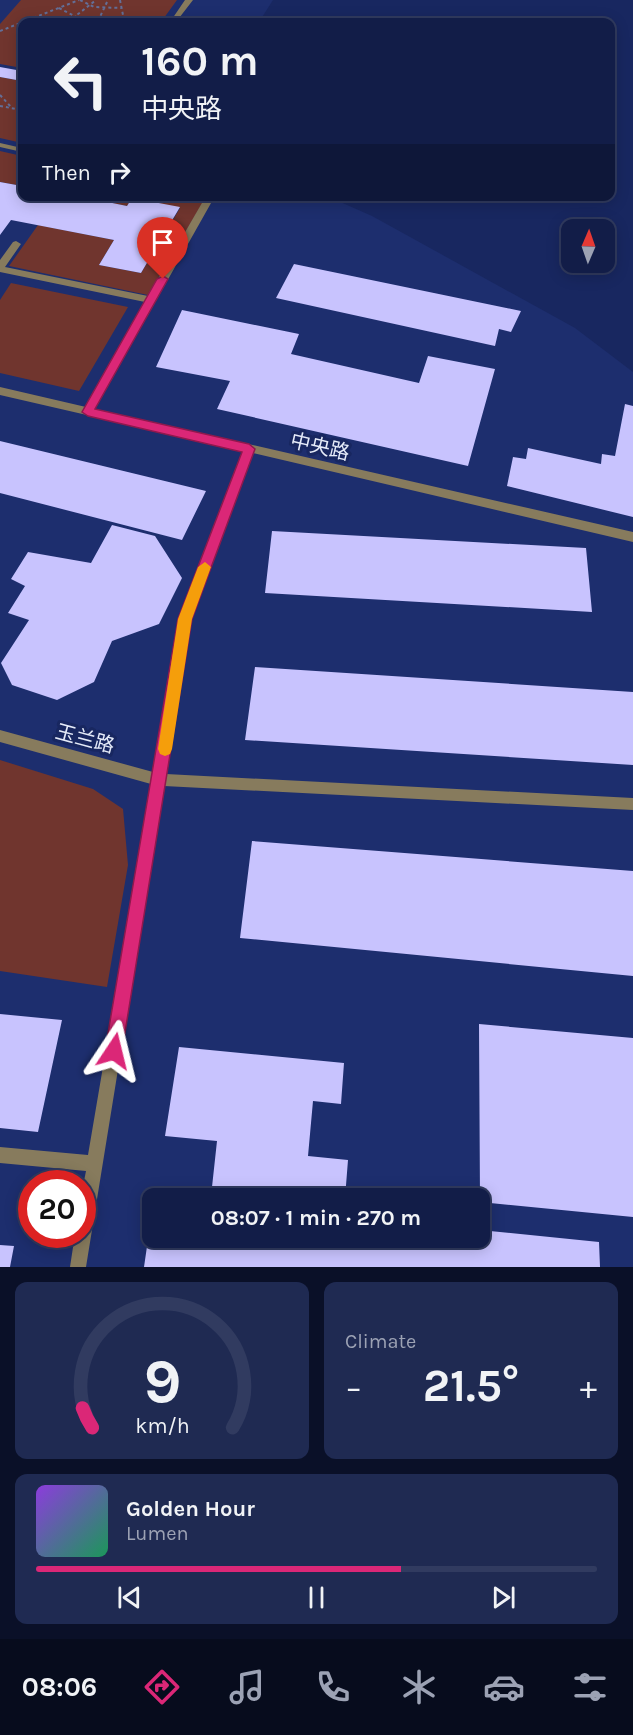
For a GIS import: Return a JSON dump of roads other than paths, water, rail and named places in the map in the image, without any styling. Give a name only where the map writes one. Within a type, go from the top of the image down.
[{"type":"lane","points":[[176,18],[189,0]]},
{"type":"lane","points":[[0,145],[18,149]]},
{"type":"lane","points":[[88,412],[208,201]]},
{"type":"lane","points":[[16,244],[0,268],[151,300]]},
{"type":"lane","name":"中央路","points":[[0,391],[633,537]]},
{"type":"lane","points":[[78,1267],[185,619],[249,449]]},
{"type":"lane","name":"玉兰路","points":[[0,736],[160,780],[633,804]]},
{"type":"lane","points":[[0,1155],[95,1164]]}]
